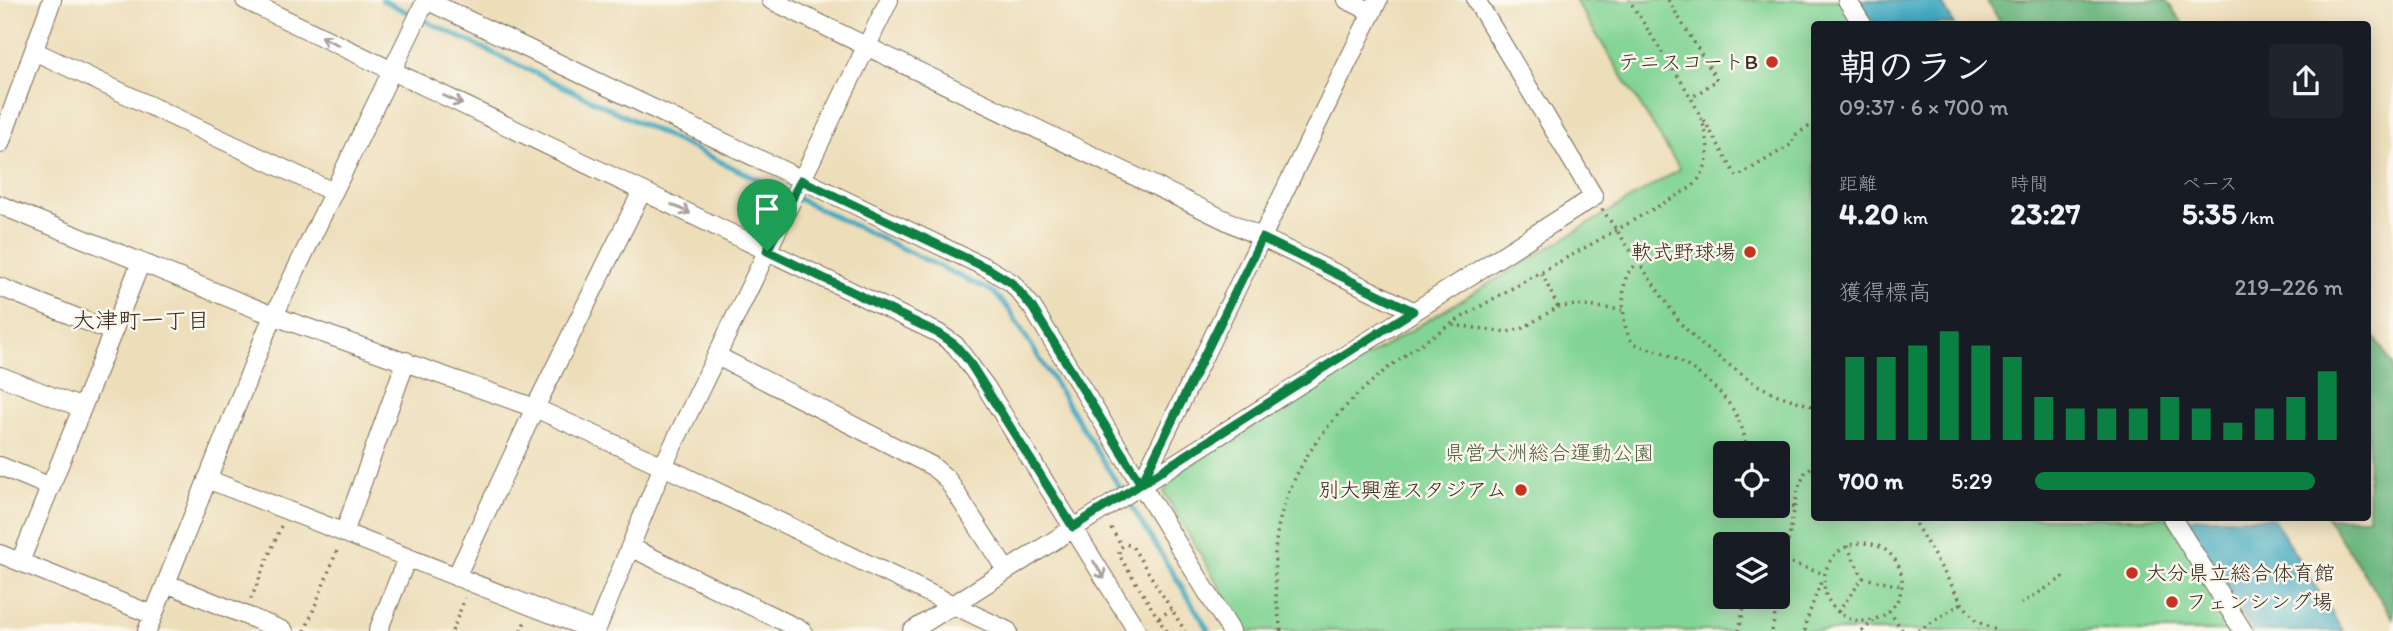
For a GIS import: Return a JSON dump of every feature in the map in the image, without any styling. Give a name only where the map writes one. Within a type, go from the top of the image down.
[{"type":"street","points":[[0,144],[52,0]]},
{"type":"street","points":[[245,0],[938,333],[955,345],[986,387],[1137,631]]},
{"type":"street","points":[[771,0],[1413,311]]},
{"type":"street","points":[[207,479],[595,631],[663,466],[889,0]]},
{"type":"street","points":[[1130,491],[1262,238],[1375,6],[1347,0]]},
{"type":"street","points":[[912,631],[1594,197],[1476,0]]},
{"type":"street","points":[[1847,0],[1860,21]]},
{"type":"street","points":[[0,554],[150,623],[274,316],[423,7],[796,191],[989,269],[1012,283],[1032,307],[1130,491],[1231,631]]},
{"type":"street","points":[[34,51],[333,192]]},
{"type":"street","points":[[463,580],[535,408],[642,191]]},
{"type":"street","points":[[0,205],[274,316],[535,408],[663,466],[1008,631]]},
{"type":"street","points":[[20,562],[141,262]]},
{"type":"street","points":[[0,288],[113,332]]},
{"type":"street","points":[[717,356],[900,447],[932,466],[947,479],[1006,570]]},
{"type":"street","points":[[344,533],[406,361]]},
{"type":"street","points":[[0,376],[82,408]]},
{"type":"street","points":[[0,466],[51,486]]},
{"type":"street","points":[[2174,521],[2243,631]]},
{"type":"street","points":[[630,547],[803,631]]},
{"type":"street","points":[[378,631],[407,558]]},
{"type":"street","points":[[166,583],[284,631]]},
{"type":"path","points":[[1281,631],[1273,572],[1283,507],[1308,453],[1325,429],[1370,384],[1419,345],[1692,187],[1700,178],[1705,165],[1707,144],[1699,112],[1629,0]]},
{"type":"path","points":[[1668,0],[1717,80],[1690,97]]},
{"type":"path","points":[[1690,97],[1737,177],[1792,144],[1795,135],[1811,125]]},
{"type":"path","points":[[1594,197],[1681,324],[1702,345],[1755,384],[1811,406]]},
{"type":"path","points":[[1639,261],[1628,274],[1623,310],[1628,335],[1633,343],[1664,353],[1695,370],[1720,392],[1735,411],[1746,441]]},
{"type":"path","points":[[1541,272],[1559,307]]},
{"type":"path","points":[[1451,325],[1507,332],[1523,328],[1559,307],[1577,305],[1623,310]]},
{"type":"path","points":[[1790,534],[1802,480],[1811,468]]},
{"type":"path","points":[[1790,507],[1795,508]]},
{"type":"path","points":[[244,615],[287,511]]},
{"type":"path","points":[[1914,521],[1962,603],[1976,621],[1998,631]]},
{"type":"path","points":[[1111,528],[1122,546]]},
{"type":"path","points":[[305,631],[344,533]]},
{"type":"path","points":[[1166,631],[1119,555],[1119,549],[1127,543],[1132,546],[1185,631]]},
{"type":"path","points":[[1805,631],[1827,564],[1836,553],[1847,546],[1861,543],[1885,550],[1894,559],[1900,570],[1901,586],[1900,595],[1889,611],[1862,631]]},
{"type":"path","points":[[1847,546],[1863,578]]},
{"type":"path","points":[[1790,563],[1824,575]]},
{"type":"path","points":[[1824,575],[1824,591],[1837,612],[1849,620],[1862,622],[1877,619]]},
{"type":"path","points":[[2021,604],[2067,575]]},
{"type":"path","points":[[1837,612],[1863,578]]},
{"type":"path","points":[[1863,578],[1901,586]]},
{"type":"path","points":[[452,631],[463,580]]},
{"type":"path","points":[[1918,631],[1962,603]]},
{"type":"path","points":[[1158,618],[1171,609]]},
{"type":"path","points":[[1739,631],[1744,609]]},
{"type":"path","points":[[1772,631],[1776,609]]},
{"type":"path","points":[[1889,611],[1903,631]]},
{"type":"green space","name":"県営大洲総合運動公園","points":[[1575,0],[1844,0],[1857,21],[1811,21],[1811,521],[2170,521],[2239,631],[1246,631],[1164,493],[1175,472],[1680,169]]},
{"type":"green space","points":[[1986,0],[2166,0],[2181,21],[2000,21]]},
{"type":"green space","points":[[2371,332],[2393,365],[2393,618],[2329,521],[2371,521]]},
{"type":"water","points":[[1859,0],[1940,0],[1952,21],[1872,21]]},
{"type":"water","points":[[2183,521],[2275,521],[2343,631],[2253,631]]},
{"type":"waterway","points":[[382,0],[993,292],[1008,308],[1209,631]]},
{"type":"place","name":"テニスコートB","points":[[1772,62]]},
{"type":"place","name":"軟式野球場","points":[[1750,252]]},
{"type":"place","name":"別大興産スタジアム","points":[[1521,490]]},
{"type":"place","name":"大分県立総合体育館","points":[[2132,573]]},
{"type":"place","name":"フェンシング場","points":[[2172,602]]},
{"type":"district","name":"大津町一丁目","points":[[141,320]]},
{"type":"route","points":[[767,251],[801,180],[989,269],[1012,283],[1032,307],[1141,484],[1262,238],[1413,311],[1141,484],[1131,489],[1073,527],[986,387],[955,345],[938,333],[767,251]]}]
